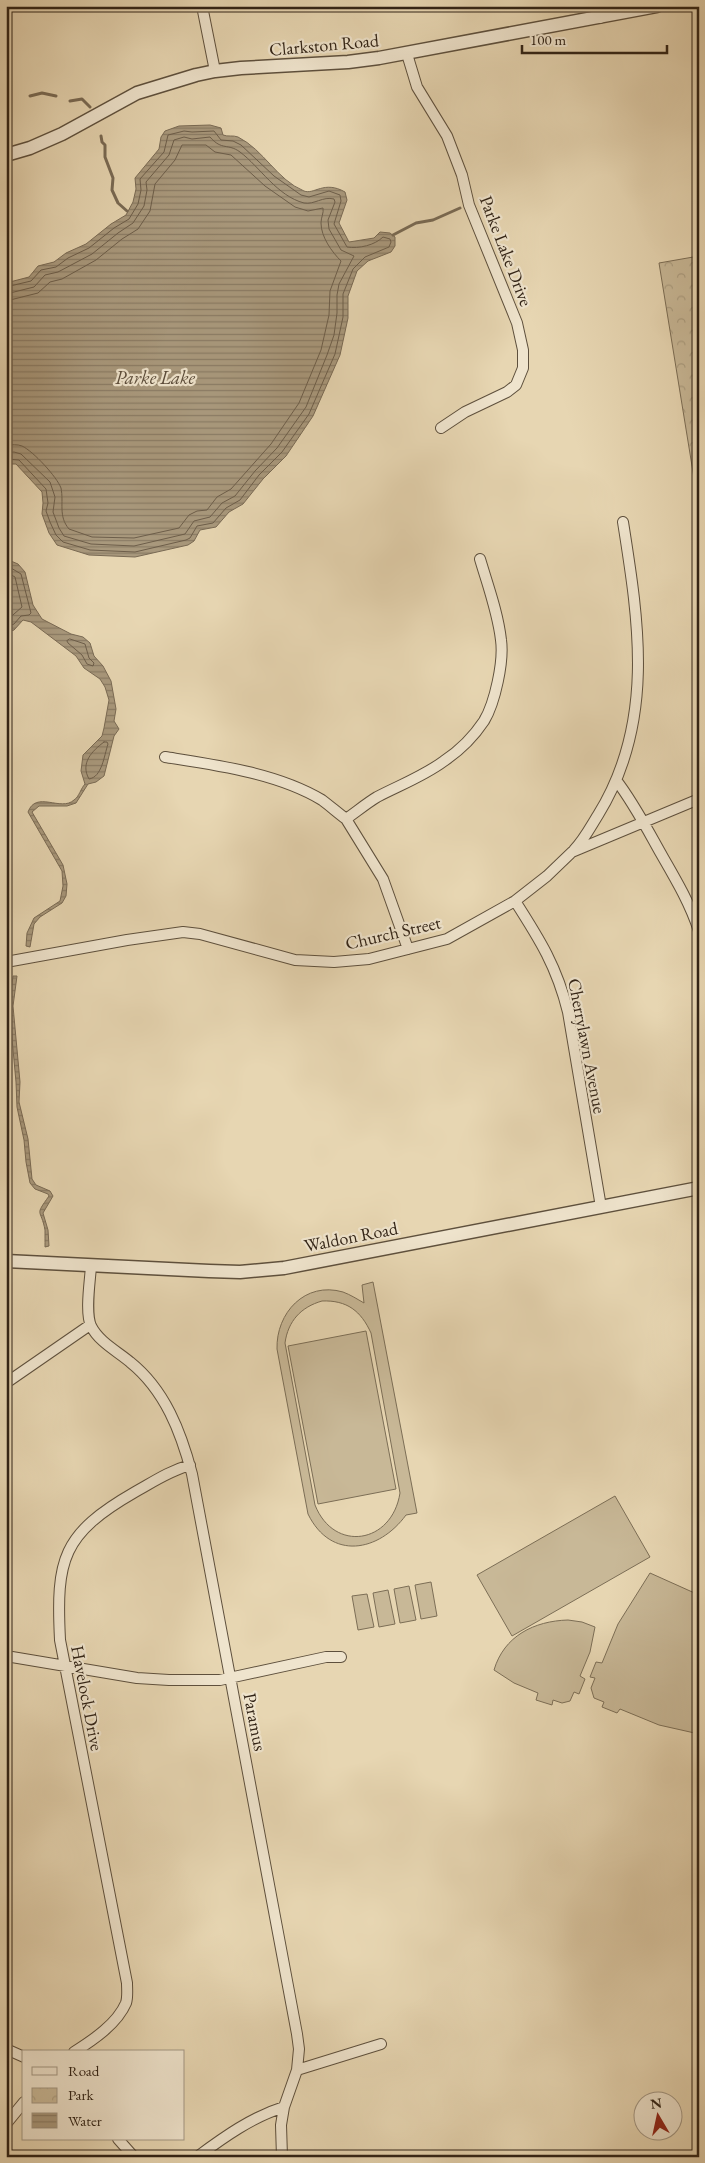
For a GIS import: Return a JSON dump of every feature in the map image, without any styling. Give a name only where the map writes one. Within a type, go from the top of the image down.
[{"type":"street","points":[[202,6],[215,71]]},
{"type":"street","name":"Clarkston Road","points":[[6,155],[30,148],[62,134],[137,93],[215,71],[348,62],[406,54],[599,12],[657,6]]},
{"type":"street","name":"Parke Lake Drive","points":[[406,54],[417,87],[447,136],[462,175],[470,205],[517,322],[523,350],[523,368],[516,385],[507,392],[465,412],[441,428]]},
{"type":"street","points":[[572,852],[579,845],[605,803],[616,780],[626,757],[635,712],[639,647],[636,603],[623,522]]},
{"type":"street","points":[[346,819],[376,798],[408,783],[444,761],[468,740],[485,720],[494,696],[500,670],[502,641],[495,609],[480,559]]},
{"type":"street","points":[[166,757],[234,768],[279,782],[321,800],[346,819],[363,843],[383,879],[408,950]]},
{"type":"street","points":[[616,780],[644,823],[693,913],[699,931]]},
{"type":"street","name":"Church Street","points":[[6,962],[92,946],[180,933],[200,934],[295,960],[334,962],[369,959],[408,950],[447,939],[515,901],[548,876],[572,852],[699,799]]},
{"type":"street","name":"Cherrylawn Avenue","points":[[515,901],[549,956],[561,984],[568,1012],[601,1207]]},
{"type":"street","name":"Waldon Road","points":[[6,1261],[240,1272],[284,1268],[699,1188]]},
{"type":"street","points":[[6,1383],[90,1324],[88,1310],[91,1266]]},
{"type":"street","name":"Paramus","points":[[90,1324],[96,1335],[131,1362],[161,1398],[179,1430],[190,1465],[299,2049],[297,2070],[284,2107],[281,2125],[282,2157]]},
{"type":"street","name":"Havelock Drive","points":[[77,2050],[114,2021],[127,2001],[127,1983],[64,1666],[60,1640],[58,1596],[62,1565],[71,1544],[87,1524],[112,1505],[175,1469],[190,1465]]},
{"type":"street","points":[[6,1656],[137,1678],[169,1680],[230,1678],[326,1656],[341,1657]]},
{"type":"street","points":[[297,2070],[381,2044]]},
{"type":"street","points":[[6,2049],[22,2056]]},
{"type":"street","points":[[6,2124],[22,2104]]},
{"type":"street","points":[[197,2157],[263,2114],[284,2107]]},
{"type":"street","points":[[119,2140],[134,2157]]},
{"type":"green space","points":[[699,256],[699,509],[659,263]]},
{"type":"green space","points":[[373,1282],[417,1513],[406,1515],[395,1528],[383,1537],[356,1546],[342,1545],[329,1539],[318,1529],[308,1514],[277,1349],[282,1323],[287,1312],[295,1303],[317,1291],[329,1290],[343,1292],[364,1303],[362,1285]],"holes":[[[322,1301],[339,1302],[352,1308],[363,1319],[371,1333],[400,1493],[395,1510],[386,1523],[375,1532],[362,1536],[348,1536],[335,1531],[324,1520],[315,1505],[285,1343],[292,1322],[302,1311]]]},
{"type":"green space","points":[[366,1331],[396,1489],[318,1504],[288,1346]]},
{"type":"green space","points":[[615,1496],[650,1557],[512,1636],[477,1575]]},
{"type":"green space","points":[[650,1573],[699,1595],[699,1734],[659,1725],[620,1709],[617,1713],[602,1707],[604,1702],[594,1698],[591,1688],[595,1678],[590,1677],[596,1662],[602,1663],[618,1624]]},
{"type":"green space","points":[[431,1582],[437,1616],[421,1619],[415,1585]]},
{"type":"green space","points":[[409,1586],[416,1620],[400,1623],[394,1589]]},
{"type":"green space","points":[[388,1590],[395,1624],[379,1627],[373,1593]]},
{"type":"green space","points":[[367,1594],[374,1627],[358,1630],[352,1596]]},
{"type":"green space","points":[[568,1620],[582,1622],[595,1627],[590,1652],[580,1676],[585,1679],[579,1694],[574,1692],[570,1701],[562,1703],[553,1700],[552,1705],[536,1700],[538,1693],[514,1683],[494,1670],[505,1648],[522,1633],[544,1623]]},
{"type":"water","name":"Parke Lake","points":[[210,125],[221,128],[223,135],[238,137],[247,143],[286,180],[304,191],[308,192],[331,187],[345,192],[347,200],[339,223],[349,242],[374,238],[380,232],[390,233],[395,237],[395,246],[391,252],[368,261],[357,271],[348,296],[348,318],[340,355],[313,416],[286,456],[263,479],[243,504],[229,512],[216,527],[200,530],[194,541],[188,545],[135,557],[89,555],[57,545],[49,533],[42,514],[42,492],[16,464],[6,464],[6,283],[29,277],[38,266],[54,262],[66,253],[86,244],[111,224],[126,215],[133,202],[136,189],[135,178],[159,149],[161,137],[165,131],[179,126]]},
{"type":"water","points":[[6,559],[18,564],[25,572],[33,605],[42,619],[71,634],[83,637],[90,643],[94,656],[103,666],[111,681],[116,709],[114,721],[119,729],[114,736],[104,776],[96,782],[88,784],[76,803],[67,806],[39,806],[32,812],[63,865],[67,884],[66,896],[62,903],[40,917],[34,924],[30,947],[26,946],[27,933],[34,918],[60,901],[63,886],[62,871],[28,812],[37,803],[69,803],[77,797],[85,784],[81,771],[83,755],[102,736],[109,700],[100,679],[84,668],[76,656],[31,622],[23,620],[14,630],[6,633]]},
{"type":"water","points":[[13,976],[17,976],[13,1006],[20,1082],[19,1102],[28,1139],[32,1179],[36,1185],[50,1191],[53,1196],[43,1213],[48,1230],[49,1246],[45,1247],[45,1230],[40,1210],[49,1196],[35,1189],[30,1183],[17,1107],[9,1006]]},
{"type":"waterway","points":[[30,96],[42,93],[56,96]]},
{"type":"waterway","points":[[70,101],[82,99],[90,107]]},
{"type":"waterway","points":[[101,136],[102,142],[105,145],[105,157],[113,178],[112,190],[118,203],[127,211]]},
{"type":"waterway","points":[[393,235],[416,223],[433,220],[460,208]]}]
